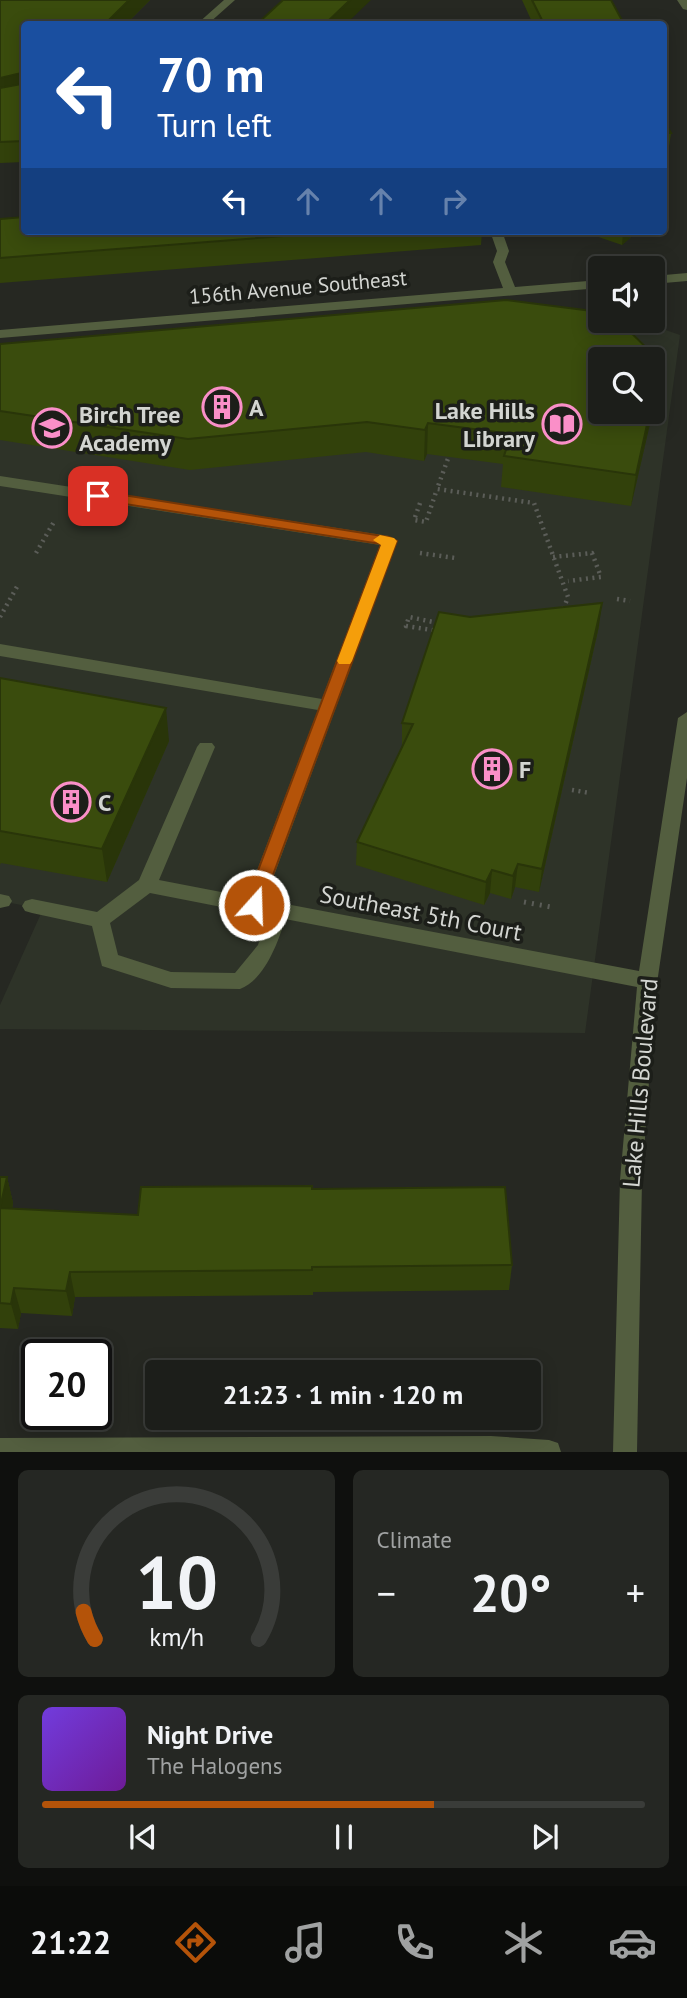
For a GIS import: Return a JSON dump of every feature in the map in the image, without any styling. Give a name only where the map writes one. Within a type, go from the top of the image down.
[{"type":"street","points":[[682,0],[687,6]]},
{"type":"street","points":[[206,21],[228,3]]},
{"type":"street","points":[[497,235],[503,251],[499,262],[510,290]]},
{"type":"street","points":[[665,278],[687,277]]},
{"type":"street","name":"156th Avenue Southeast","points":[[0,334],[588,285]]},
{"type":"street","points":[[0,481],[389,541],[254,905]]},
{"type":"street","points":[[0,650],[328,706]]},
{"type":"street","name":"Lake Hills Boulevard","points":[[625,1452],[631,1180],[648,981],[687,718]]},
{"type":"street","points":[[32,906],[100,920],[147,885],[206,747]]},
{"type":"street","name":"Southeast 5th Court","points":[[147,885],[648,981]]},
{"type":"street","points":[[100,920],[109,960],[171,980],[240,981],[267,948],[278,911]]},
{"type":"street","points":[[0,1450],[491,1448],[549,1452]]},
{"type":"path","points":[[421,503],[414,520],[426,522],[454,441]]},
{"type":"path","points":[[437,489],[534,503],[553,557],[560,566],[568,597],[562,613]]},
{"type":"path","points":[[36,553],[55,520]]},
{"type":"path","points":[[419,553],[455,558]]},
{"type":"path","points":[[553,557],[592,553],[601,577],[568,580]]},
{"type":"path","points":[[0,617],[18,585]]},
{"type":"path","points":[[617,599],[630,601]]},
{"type":"path","points":[[440,631],[406,626],[409,617],[442,623]]},
{"type":"path","points":[[572,790],[590,793]]},
{"type":"path","points":[[524,902],[551,907]]},
{"type":"shaded area","points":[[588,321],[588,333],[665,333],[665,330],[680,335],[585,1033],[0,1029],[0,1005],[43,909],[0,901],[0,370]]},
{"type":"building","points":[[0,0],[129,0],[108,21],[21,21],[21,73],[0,78]]},
{"type":"building","points":[[283,0],[350,0],[328,21],[260,21]]},
{"type":"building","points":[[532,0],[611,0],[622,21],[542,21]]},
{"type":"building","points":[[21,84],[21,141],[0,142],[0,88]]},
{"type":"building","points":[[21,217],[21,235],[297,235],[0,258],[0,219]]},
{"type":"building","points":[[506,300],[588,310],[588,333],[631,333],[646,347],[588,347],[588,424],[647,424],[636,475],[504,456],[511,434],[428,423],[425,430],[367,422],[188,439],[0,411],[0,344]]},
{"type":"building","name":"F","points":[[602,603],[542,869],[518,864],[513,876],[492,870],[486,882],[357,842],[413,724],[402,723],[439,612],[470,617]]},
{"type":"building","name":"C","points":[[0,678],[166,708],[102,849],[0,831]]},
{"type":"building","points":[[0,1177],[7,1177],[0,1208]]},
{"type":"building","points":[[141,1187],[505,1187],[512,1265],[70,1272],[66,1291],[14,1288],[11,1304],[0,1303],[0,1208],[138,1215]]},
{"type":"slow traffic","points":[[345,661],[389,541],[380,540]]},
{"type":"place","name":"A","points":[[222,407]]},
{"type":"place","name":"Lake Hills Library","points":[[562,424]]},
{"type":"place","name":"Birch Tree Academy","points":[[52,428]]},
{"type":"place","name":"F","points":[[492,769]]},
{"type":"place","name":"C","points":[[71,802]]},
{"type":"route","points":[[98,496],[389,541],[254,905]]}]
